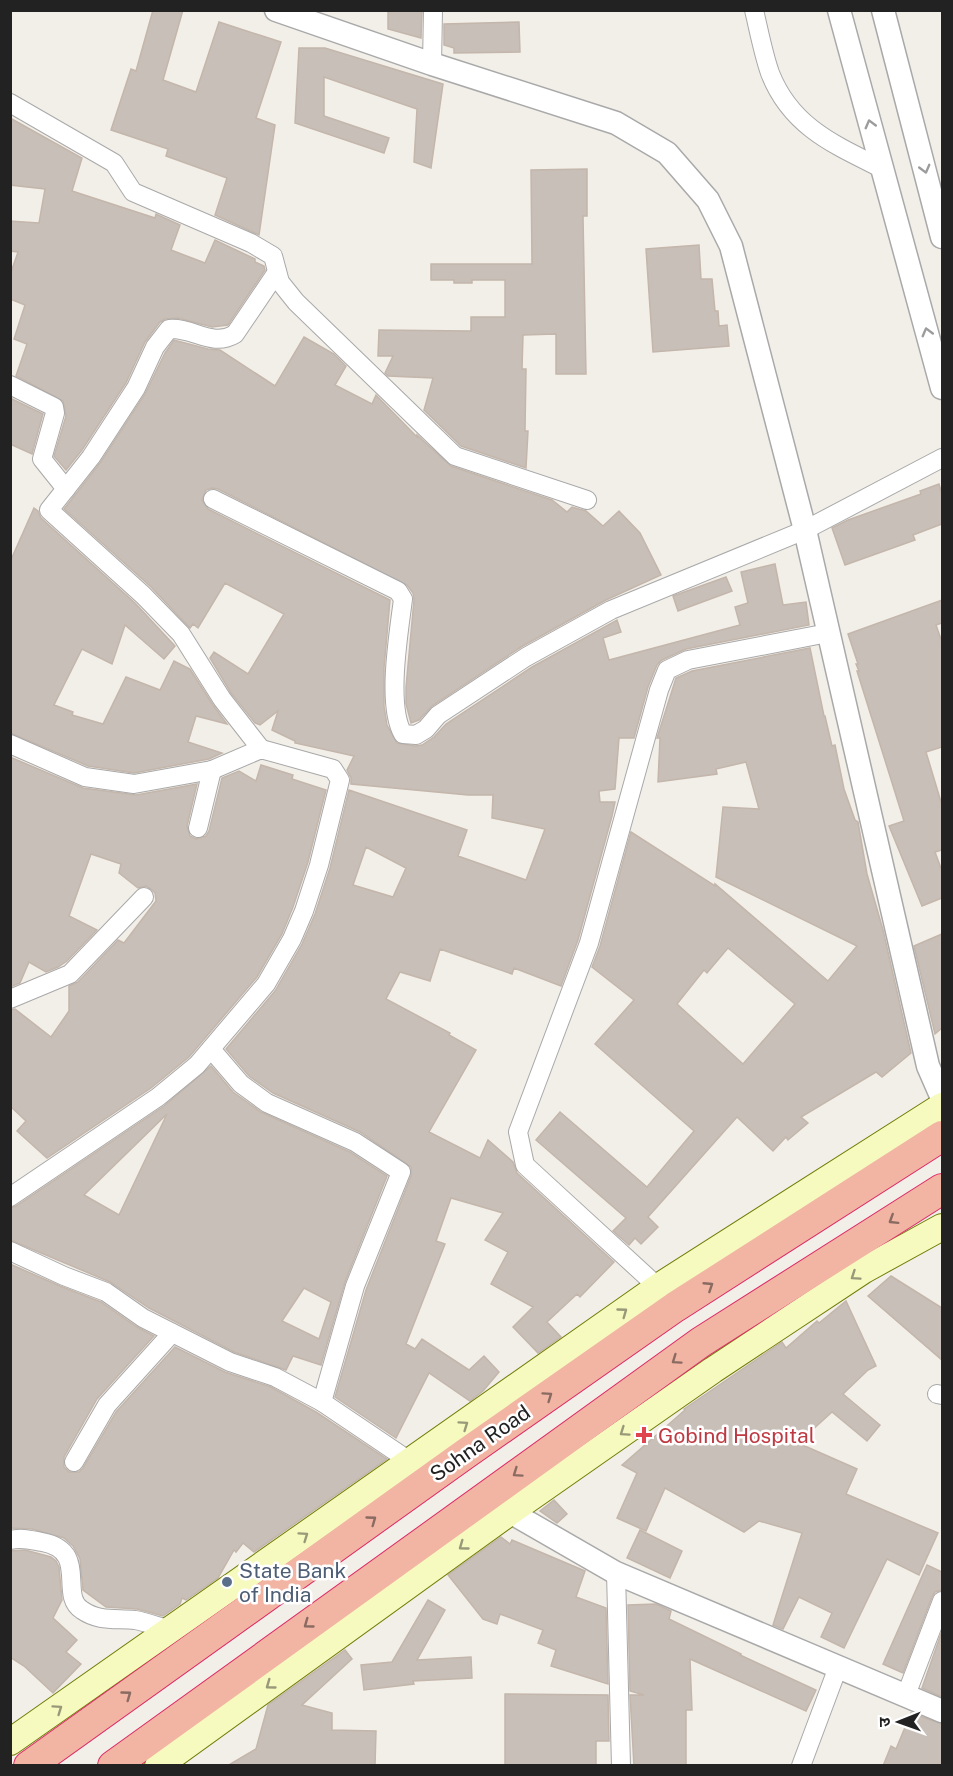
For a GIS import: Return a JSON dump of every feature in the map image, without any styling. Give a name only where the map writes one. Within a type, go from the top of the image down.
[{"type":"highway","name":"Sohna Road","points":[[29,1766],[445,1468],[675,1307],[942,1136]]},
{"type":"highway","points":[[113,1766],[701,1342],[942,1189]]},
{"type":"main road","points":[[10,1742],[658,1287],[942,1106]]},
{"type":"main road","points":[[158,1766],[510,1512],[713,1370],[854,1276],[942,1227]]},
{"type":"street","points":[[276,10],[432,64],[616,123],[667,153],[708,200],[731,246],[805,530],[926,1055],[942,1098]]},
{"type":"street","points":[[432,64],[433,10]]},
{"type":"street","points":[[754,10],[771,73],[795,116],[831,143],[883,170]]},
{"type":"street","points":[[839,10],[942,388]]},
{"type":"street","points":[[883,10],[942,237]]},
{"type":"street","points":[[10,103],[114,163],[133,192],[139,196],[264,249],[273,256],[284,288],[296,302],[455,456],[587,500]]},
{"type":"street","points":[[10,1197],[158,1097],[197,1065],[266,984],[292,939],[319,865],[340,780],[333,769],[261,749],[222,699],[181,634],[143,595],[49,510],[87,462],[130,398],[155,347],[169,329],[181,328],[218,341],[227,339],[235,334],[277,272]]},
{"type":"street","points":[[10,385],[54,406],[55,412],[42,459],[66,489]]},
{"type":"street","points":[[213,499],[401,594],[403,599],[394,666],[397,724],[403,734],[416,735],[426,729],[438,715],[526,657],[612,610],[805,530],[942,459]]},
{"type":"street","points":[[658,1287],[525,1165],[518,1132],[589,944],[659,690],[667,670],[688,660],[828,633]]},
{"type":"street","points":[[10,744],[85,777],[134,784],[212,770],[261,749]]},
{"type":"street","points":[[198,828],[212,770]]},
{"type":"street","points":[[10,999],[70,974],[144,897]]},
{"type":"street","points":[[211,1049],[242,1084],[267,1103],[355,1142],[401,1172],[355,1286],[322,1402]]},
{"type":"street","points":[[10,1251],[106,1292],[143,1318],[230,1362],[275,1377],[322,1402],[411,1462]]},
{"type":"street","points":[[74,1462],[107,1405],[172,1333]]},
{"type":"street","points":[[510,1512],[616,1572],[942,1711]]},
{"type":"street","points":[[10,1540],[19,1538],[48,1543],[68,1556],[72,1571],[71,1588],[79,1608],[93,1617],[136,1620],[171,1630]]},
{"type":"street","points":[[616,1572],[621,1766]]},
{"type":"street","points":[[906,1695],[942,1601]]},
{"type":"street","points":[[801,1766],[838,1667]]},
{"type":"building","points":[[153,10],[183,10],[163,80],[196,92],[219,22],[281,42],[256,118],[275,125],[259,235],[215,215],[227,178],[166,156],[168,149],[111,130],[131,69],[136,71]]},
{"type":"building","points":[[388,11],[422,11],[421,38],[388,29]]},
{"type":"building","points":[[519,22],[520,52],[454,53],[454,48],[444,45],[444,24]]},
{"type":"building","points":[[299,48],[325,48],[443,84],[431,168],[414,162],[417,109],[324,77],[324,116],[389,138],[384,153],[295,123]]},
{"type":"building","points":[[10,118],[82,158],[72,191],[155,218],[156,214],[180,225],[171,250],[205,263],[215,240],[255,259],[255,262],[264,266],[265,270],[228,325],[212,327],[178,318],[165,319],[160,322],[145,342],[126,383],[82,450],[66,470],[54,456],[66,416],[63,401],[16,376],[27,344],[14,339],[25,305],[10,299],[10,275],[18,252],[10,251],[10,221],[39,223],[45,189],[10,185]]},
{"type":"building","points":[[587,169],[587,216],[583,216],[586,374],[556,374],[556,334],[523,335],[522,369],[526,369],[525,431],[528,431],[526,468],[461,446],[424,410],[433,378],[388,376],[385,373],[393,356],[378,356],[379,330],[471,331],[471,317],[505,317],[505,280],[472,280],[472,283],[454,283],[454,280],[431,280],[431,264],[532,264],[531,170]]},
{"type":"building","points":[[699,245],[701,279],[712,279],[715,311],[718,311],[719,326],[727,325],[729,346],[653,352],[646,249]]},
{"type":"building","points":[[304,337],[334,354],[346,366],[335,385],[372,404],[376,395],[417,437],[417,435],[451,466],[552,500],[567,512],[572,507],[586,511],[603,526],[619,511],[640,533],[661,575],[606,600],[521,647],[432,706],[419,720],[411,723],[406,704],[406,687],[414,600],[413,593],[407,585],[218,489],[206,490],[202,500],[208,509],[390,600],[384,668],[384,706],[387,725],[397,743],[422,745],[434,737],[446,724],[532,667],[617,620],[621,632],[603,638],[609,660],[740,625],[735,607],[748,603],[741,572],[775,564],[783,605],[806,602],[809,625],[686,649],[662,660],[657,665],[648,687],[634,738],[619,738],[615,789],[599,791],[600,802],[615,802],[578,940],[561,986],[514,968],[512,974],[440,949],[430,981],[400,972],[386,999],[450,1033],[449,1035],[476,1050],[429,1132],[480,1158],[488,1140],[513,1162],[517,1173],[614,1262],[580,1297],[577,1294],[547,1322],[561,1337],[538,1353],[513,1327],[533,1307],[491,1284],[508,1252],[485,1240],[503,1213],[451,1198],[436,1241],[445,1244],[406,1344],[415,1349],[422,1339],[469,1370],[484,1356],[499,1372],[483,1391],[470,1401],[429,1373],[396,1438],[335,1397],[366,1290],[411,1176],[411,1167],[360,1132],[273,1093],[249,1076],[226,1049],[275,991],[302,944],[315,914],[330,868],[349,790],[467,830],[458,856],[526,880],[545,829],[492,818],[493,795],[468,795],[351,784],[347,770],[354,756],[295,743],[272,730],[278,711],[260,725],[255,723],[231,693],[210,658],[214,652],[248,674],[284,614],[225,583],[198,628],[193,624],[190,628],[151,587],[64,509],[100,463],[145,394],[174,340],[220,350],[275,386]],"holes":[[[366,847],[406,868],[393,897],[353,885]]]},
{"type":"building","points":[[10,398],[43,414],[32,454],[10,444]]},
{"type":"building","points":[[939,484],[942,494],[942,524],[913,535],[915,540],[845,565],[832,528],[921,494],[920,491]]},
{"type":"building","points":[[34,508],[41,518],[135,603],[175,646],[164,659],[125,625],[112,664],[82,649],[54,705],[73,712],[72,715],[103,724],[126,677],[160,690],[174,661],[190,669],[227,724],[196,716],[188,742],[222,753],[209,759],[134,773],[88,766],[10,733],[10,562]]},
{"type":"building","points":[[726,577],[732,591],[678,611],[673,596]]},
{"type":"building","points":[[942,600],[942,623],[936,625],[942,642],[942,747],[926,752],[942,805],[942,850],[935,852],[942,871],[942,898],[922,906],[889,826],[904,821],[857,671],[859,671],[856,664],[858,664],[848,634]]},
{"type":"building","points":[[810,648],[832,746],[835,745],[844,789],[855,820],[858,822],[867,874],[883,930],[911,1053],[882,1077],[876,1072],[801,1117],[808,1123],[788,1140],[786,1137],[773,1151],[737,1117],[648,1217],[658,1227],[641,1244],[635,1238],[629,1245],[613,1231],[626,1218],[536,1140],[560,1112],[647,1187],[694,1131],[595,1044],[634,1000],[592,967],[600,946],[631,832],[715,886],[715,884],[828,981],[857,946],[716,877],[723,807],[759,809],[746,762],[716,769],[717,774],[658,782],[660,738],[657,738],[676,678],[692,671]],"holes":[[[728,948],[795,1004],[743,1064],[677,1004],[704,970],[707,973]]]},
{"type":"building","points":[[10,757],[83,788],[136,795],[197,784],[187,826],[190,836],[196,839],[206,836],[209,831],[222,778],[239,771],[256,781],[261,765],[293,775],[292,779],[326,790],[308,862],[293,907],[282,934],[257,977],[189,1057],[151,1088],[47,1158],[17,1131],[26,1121],[10,1106],[10,1010],[15,1009],[51,1037],[69,1011],[69,986],[78,982],[118,940],[124,943],[156,901],[155,893],[151,889],[146,886],[138,888],[119,873],[121,864],[91,854],[69,916],[97,930],[67,961],[58,967],[46,972],[29,962],[20,983],[10,987]]},
{"type":"building","points":[[942,934],[942,1028],[935,1034],[914,946]]},
{"type":"building","points":[[211,1066],[233,1092],[261,1112],[350,1152],[387,1176],[345,1282],[321,1365],[293,1356],[286,1370],[234,1352],[149,1308],[110,1282],[10,1240],[10,1208],[164,1106]],"holes":[[[167,1114],[119,1215],[84,1195]],[[304,1288],[331,1302],[319,1339],[282,1321]]]},
{"type":"building","points":[[10,1264],[101,1302],[154,1336],[97,1399],[64,1457],[64,1467],[69,1472],[79,1472],[83,1468],[116,1412],[175,1347],[225,1372],[271,1387],[316,1412],[387,1459],[254,1552],[243,1543],[236,1552],[234,1550],[218,1578],[186,1600],[182,1598],[180,1604],[163,1616],[137,1609],[106,1607],[83,1590],[80,1559],[73,1546],[64,1538],[32,1529],[10,1528]]},
{"type":"building","points":[[891,1276],[942,1308],[942,1360],[868,1296]]},
{"type":"building","points":[[846,1301],[876,1366],[868,1370],[843,1394],[880,1425],[867,1441],[832,1412],[798,1443],[857,1469],[846,1494],[938,1533],[919,1575],[887,1559],[844,1648],[821,1637],[832,1613],[799,1597],[783,1629],[773,1625],[802,1533],[759,1521],[744,1532],[665,1488],[646,1531],[617,1518],[637,1473],[622,1465],[684,1409],[782,1342],[786,1348],[817,1321],[819,1323]]},
{"type":"building","points":[[554,1500],[567,1514],[557,1523],[540,1511]]},
{"type":"building","points":[[640,1530],[682,1551],[670,1578],[627,1558]]},
{"type":"building","points":[[501,1537],[510,1544],[512,1540],[585,1571],[576,1597],[606,1608],[608,1684],[551,1666],[556,1650],[538,1643],[543,1630],[500,1614],[497,1624],[483,1619],[448,1575]]},
{"type":"building","points":[[25,1550],[51,1557],[56,1561],[59,1567],[62,1600],[53,1618],[77,1640],[66,1652],[81,1664],[53,1693],[24,1666],[10,1657],[10,1551]]},
{"type":"building","points":[[927,1565],[942,1572],[942,1590],[935,1592],[932,1597],[903,1673],[883,1664]]},
{"type":"building","points":[[428,1600],[445,1610],[417,1660],[471,1657],[472,1678],[413,1681],[414,1684],[364,1690],[361,1665],[392,1662]]},
{"type":"building","points":[[656,1604],[671,1611],[669,1619],[816,1690],[806,1711],[690,1659],[692,1710],[686,1710],[686,1766],[634,1766],[630,1695],[644,1695],[630,1691],[628,1605]]},
{"type":"building","points":[[942,1631],[942,1697],[922,1688]]},
{"type":"building","points":[[345,1650],[352,1659],[302,1705],[332,1713],[332,1730],[376,1731],[375,1766],[227,1766],[256,1749],[268,1705]]},
{"type":"building","points":[[505,1694],[608,1695],[609,1741],[596,1741],[596,1766],[505,1766]]},
{"type":"building","points":[[911,1713],[942,1724],[942,1766],[883,1766],[891,1746],[896,1749]]},
{"type":"place","name":"Gobind Hospital","points":[[644,1435]]},
{"type":"place","name":"State Bank of India","points":[[227,1582]]}]
